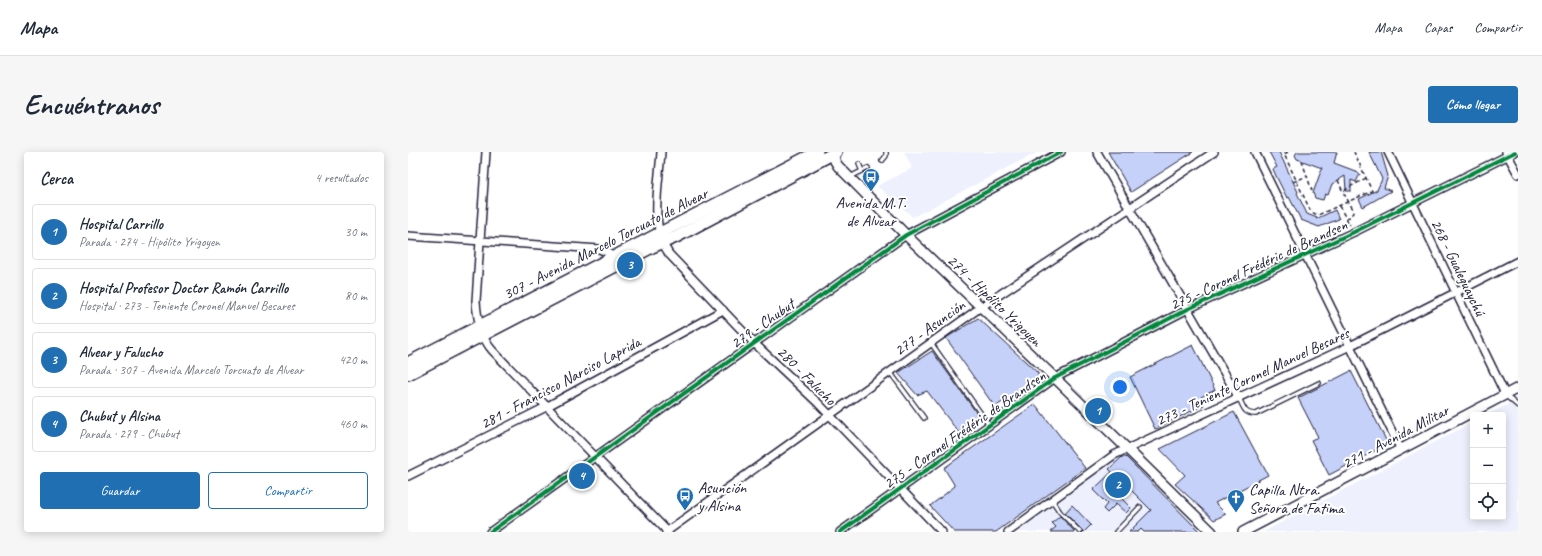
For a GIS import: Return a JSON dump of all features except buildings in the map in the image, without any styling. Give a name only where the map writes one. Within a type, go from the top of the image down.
[{"type":"main road","name":"307 - Avenida Marcelo Torcuato de Alvear","points":[[408,374],[481,331],[660,238],[817,152]]},
{"type":"main road","name":"307 - Avenida Marcelo Torcuato de Alvear","points":[[660,238],[676,237],[834,152]]},
{"type":"main road","name":"307 - Avenida Marcelo Torcuato de Alvear","points":[[408,363],[481,331]]},
{"type":"street","points":[[486,152],[476,301],[476,313],[481,331],[492,350],[667,532]]},
{"type":"street","points":[[660,238],[656,218],[661,152]]},
{"type":"street","name":"274 - Hipólito Yrigoyen","points":[[834,152],[837,164],[906,235],[1212,532]]},
{"type":"street","name":"279 - Chubut","points":[[490,532],[906,235],[1061,152]]},
{"type":"street","points":[[1097,152],[1239,398]]},
{"type":"street","name":"277 - Asunción","points":[[667,532],[981,307],[1214,152]]},
{"type":"street","points":[[1255,152],[1401,450]]},
{"type":"street","name":"268 - Gualeguaychú","points":[[1388,152],[1505,394]]},
{"type":"street","name":"275 - Coronel Frédéric de Brandsen","points":[[840,532],[1055,378],[1188,309],[1306,256],[1507,154],[1515,152]]},
{"type":"street","points":[[1507,154],[1518,174]]},
{"type":"street","points":[[408,236],[599,249],[607,252],[615,261]]},
{"type":"street","name":"280 - Falucho","points":[[660,238],[669,254],[754,343],[818,403],[942,532]]},
{"type":"street","name":"273 - Teniente Coronel Manuel Besares","points":[[1008,532],[1114,455],[1350,346],[1518,261]]},
{"type":"street","name":"281 - Francisco Narciso Laprida","points":[[408,476],[546,406],[723,310]]},
{"type":"street","name":"271 - Avenida Militar","points":[[1243,532],[1518,388]]},
{"type":"lane","points":[[882,161],[886,156],[886,152]]},
{"type":"lane","points":[[859,164],[862,171]]},
{"type":"lane","points":[[849,177],[868,168]]},
{"type":"lane","points":[[931,343],[989,426]]},
{"type":"lane","points":[[890,372],[924,418]]},
{"type":"lane","points":[[1239,398],[1246,412],[1249,414],[1256,414],[1319,383]]},
{"type":"lane","points":[[1505,394],[1518,406]]},
{"type":"lane","points":[[1051,500],[1060,512],[1080,532]]},
{"type":"lane","points":[[1116,532],[1140,507]]},
{"type":"path","points":[[1288,152],[1284,154],[1311,212],[1318,215],[1372,191],[1354,152]]},
{"type":"path","points":[[1302,161],[1312,191]]},
{"type":"path","points":[[1293,182],[1307,176]]},
{"type":"path","points":[[1344,192],[1348,188],[1366,178]]},
{"type":"path","points":[[1338,180],[1354,211],[1350,217],[1346,218]]},
{"type":"path","points":[[1339,206],[1354,232]]},
{"type":"shaded area","points":[[904,152],[1038,152],[913,217],[877,186],[912,168]]},
{"type":"shaded area","points":[[1518,399],[1518,532],[1263,532],[1470,424],[1470,520],[1506,520],[1506,412],[1493,412]]},
{"type":"shaded area","points":[[1122,455],[1127,456],[1202,532],[1018,532]]},
{"type":"cycle path","points":[[490,532],[906,235],[1061,152]]},
{"type":"cycle path","points":[[840,532],[1055,378],[1188,309],[1354,232],[1515,152]]},
{"type":"place","name":"Avenida M.T. de Alvear","points":[[871,192]]},
{"type":"place","name":"Alvear y Falucho","points":[[630,265]]},
{"type":"place","name":"Hospital Carrillo","points":[[1098,411]]},
{"type":"place","name":"Chubut y Alsina","points":[[582,476]]},
{"type":"place","name":"Hospital Profesor Doctor Ramón Carrillo","points":[[1118,485]]},
{"type":"place","name":"Asunción y Alsina","points":[[685,511]]},
{"type":"place","name":"Capilla Ntra. Señora de Fatima","points":[[1236,513]]}]
